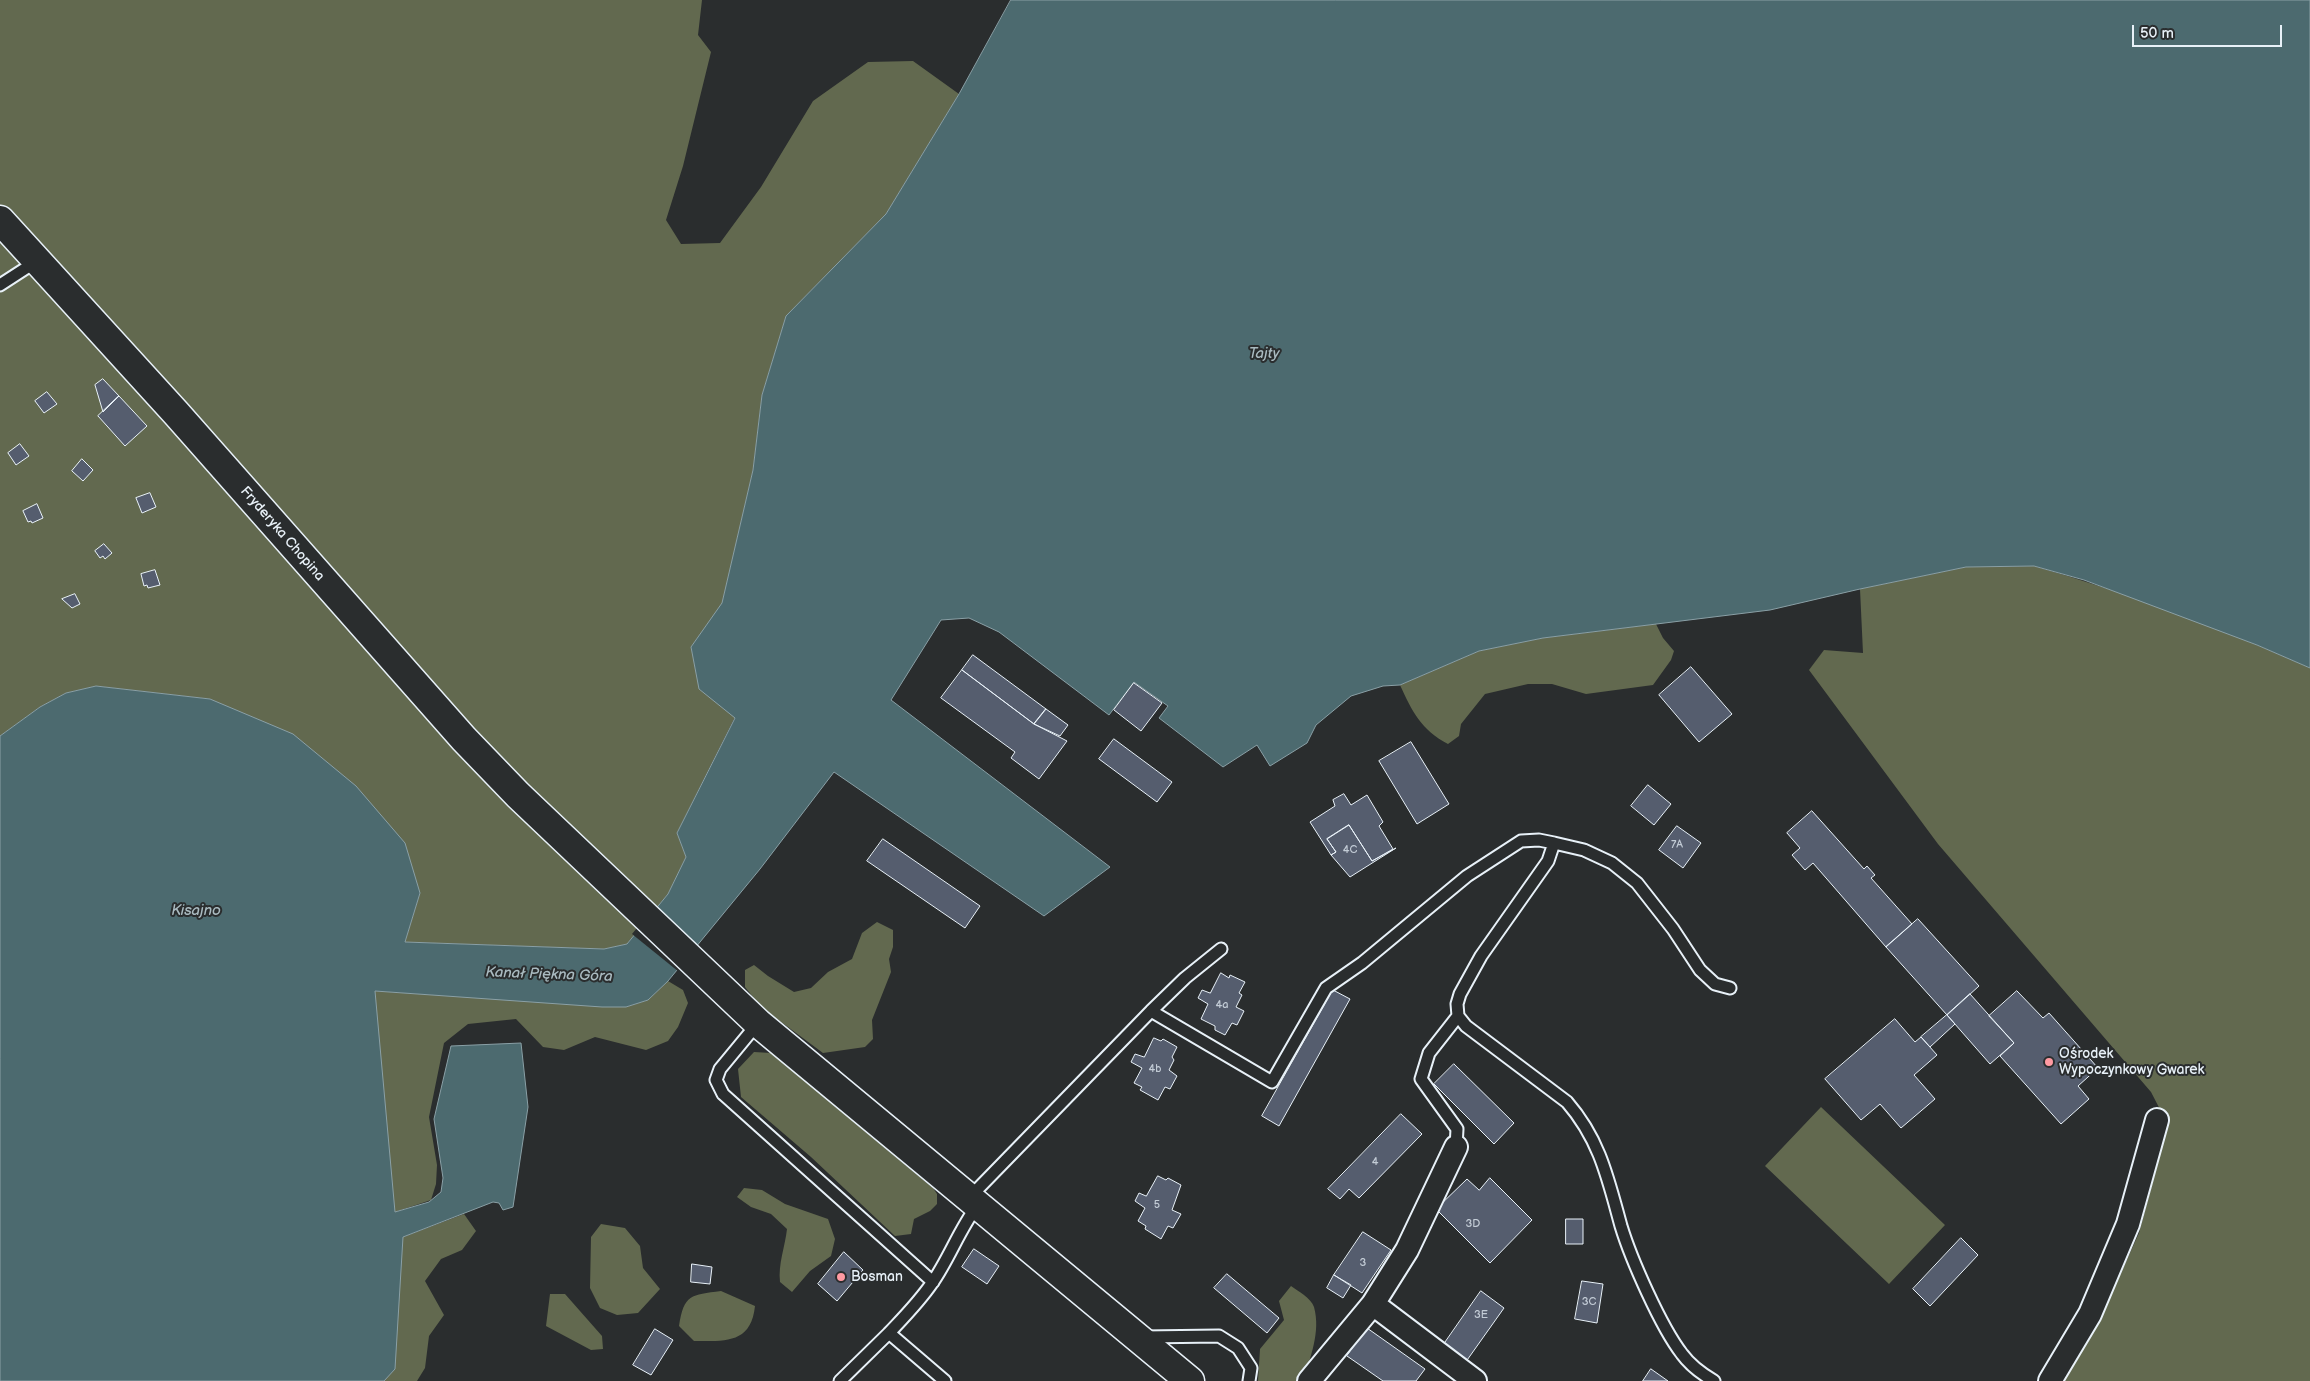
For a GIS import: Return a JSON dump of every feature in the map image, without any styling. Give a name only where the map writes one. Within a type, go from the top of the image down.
[{"type":"main road","name":"Fryderyka Chopina","points":[[0,220],[176,413],[464,739],[628,901],[758,1023],[1190,1381]]},
{"type":"street","points":[[2050,1381],[2090,1314],[2128,1224],[2156,1120]]},
{"type":"street","points":[[1309,1381],[1373,1304],[1406,1250],[1456,1147]]},
{"type":"street","points":[[1373,1304],[1476,1381]]},
{"type":"lane","points":[[0,285],[37,261]]},
{"type":"lane","points":[[1151,1011],[1272,1082],[1326,988],[1369,957],[1467,876],[1521,841],[1539,840],[1584,850],[1612,863],[1637,883],[1700,970],[1715,984],[1730,988]]},
{"type":"lane","points":[[1554,843],[1548,861],[1482,956],[1460,994],[1457,1004],[1458,1016],[1466,1026],[1567,1102],[1580,1117],[1593,1138],[1613,1190],[1622,1228],[1659,1315],[1682,1355],[1699,1377],[1714,1381]]},
{"type":"lane","points":[[840,1381],[914,1307],[933,1282],[966,1221],[972,1202],[1151,1011],[1185,978],[1221,949]]},
{"type":"lane","points":[[1456,1147],[1457,1129],[1420,1079],[1429,1053],[1458,1016]]},
{"type":"lane","points":[[758,1023],[720,1069],[716,1080],[722,1094],[933,1282]]},
{"type":"lane","points":[[889,1333],[945,1381]]},
{"type":"lane","points":[[1137,1337],[1219,1336],[1238,1348],[1251,1368],[1249,1381]]},
{"type":"green space","points":[[0,0],[702,0],[698,35],[711,52],[683,166],[666,220],[681,244],[720,243],[761,187],[813,101],[868,62],[913,61],[959,94],[886,214],[786,316],[762,395],[753,470],[722,604],[691,647],[700,689],[735,717],[677,833],[686,857],[668,894],[627,944],[604,949],[405,942],[420,893],[210,699],[96,686],[66,693],[40,707],[0,736]]},
{"type":"green space","points":[[2034,566],[2174,612],[2310,668],[2310,1381],[2062,1381],[2100,1319],[2139,1233],[2168,1125],[2151,1092],[1938,844],[1809,670],[1824,650],[1863,653],[1860,589],[1966,567]]},
{"type":"green space","points":[[1656,624],[1663,638],[1674,651],[1671,660],[1653,685],[1586,694],[1552,684],[1528,684],[1485,694],[1461,724],[1459,736],[1448,744],[1431,733],[1418,719],[1400,685],[1479,651],[1543,638]]},
{"type":"green space","points":[[877,922],[893,930],[893,947],[889,959],[891,972],[872,1020],[873,1039],[865,1047],[823,1053],[761,1007],[745,987],[745,970],[754,965],[794,992],[811,988],[828,972],[852,959],[862,933]]},
{"type":"green space","points":[[668,981],[683,990],[688,1003],[678,1027],[668,1041],[646,1050],[595,1037],[564,1050],[543,1047],[516,1019],[468,1024],[444,1043],[429,1117],[437,1165],[436,1184],[431,1200],[395,1212],[274,1156],[375,991],[626,1007],[648,1000]]},
{"type":"green space","points":[[754,1052],[771,1053],[933,1188],[937,1194],[937,1204],[930,1211],[914,1219],[911,1234],[895,1236],[811,1157],[741,1097],[738,1069]]},
{"type":"green space","points":[[1821,1107],[1945,1225],[1889,1284],[1765,1166]]},
{"type":"green space","points":[[744,1188],[762,1190],[785,1204],[828,1219],[835,1239],[831,1256],[810,1271],[792,1292],[780,1282],[781,1262],[787,1229],[771,1214],[751,1207],[737,1197]]},
{"type":"green space","points":[[464,1214],[476,1231],[462,1250],[441,1259],[425,1281],[444,1315],[429,1336],[425,1368],[417,1381],[275,1381],[403,1237]]},
{"type":"green space","points":[[601,1224],[625,1228],[640,1246],[643,1268],[660,1289],[638,1313],[617,1315],[600,1308],[590,1288],[591,1237]]},
{"type":"green space","points":[[1291,1286],[1310,1301],[1316,1316],[1314,1345],[1303,1381],[1258,1381],[1260,1349],[1284,1320],[1279,1301]]},
{"type":"green space","points":[[721,1291],[755,1306],[753,1318],[748,1328],[735,1338],[716,1341],[694,1341],[679,1326],[683,1308],[696,1295]]},
{"type":"green space","points":[[550,1294],[565,1294],[602,1336],[603,1349],[591,1350],[546,1326]]},
{"type":"water","name":"Tajty","points":[[1011,0],[2310,0],[2310,668],[2257,645],[2084,580],[2034,566],[1966,567],[1770,610],[1543,638],[1479,651],[1400,685],[1383,686],[1351,696],[1316,725],[1307,743],[1270,766],[1257,745],[1223,767],[1159,718],[1168,706],[1134,682],[1109,715],[999,632],[969,618],[941,620],[891,700],[1110,867],[1044,916],[834,772],[760,869],[668,981],[648,1000],[626,1007],[602,1007],[375,991],[395,1212],[429,1202],[441,1192],[443,1178],[434,1119],[451,1046],[521,1043],[528,1107],[513,1207],[503,1210],[499,1203],[493,1202],[403,1237],[395,1369],[384,1381],[0,1381],[0,736],[40,707],[66,693],[96,686],[210,699],[293,734],[356,786],[405,843],[420,893],[405,942],[604,949],[627,944],[668,894],[686,857],[677,833],[735,718],[699,689],[691,647],[722,603],[753,470],[762,395],[786,316],[886,214],[959,94]]},
{"type":"pier","points":[[650,912],[696,951],[679,972],[632,934]]},
{"type":"building","points":[[103,379],[119,396],[103,412],[95,385]]},
{"type":"building","points":[[47,392],[57,404],[44,413],[35,401]]},
{"type":"building","points":[[119,396],[147,426],[125,446],[98,416]]},
{"type":"building","points":[[20,444],[29,456],[16,465],[8,453]]},
{"type":"building","points":[[82,459],[93,470],[83,481],[72,471]]},
{"type":"building","points":[[150,493],[156,507],[142,513],[136,498]]},
{"type":"building","points":[[37,504],[43,518],[32,523],[31,521],[28,522],[23,511]]},
{"type":"building","points":[[104,544],[112,553],[105,559],[103,556],[100,558],[95,551]]},
{"type":"building","points":[[155,570],[160,585],[148,588],[147,585],[144,586],[141,574]]},
{"type":"building","points":[[75,594],[80,604],[72,608],[62,599]]},
{"type":"building","points":[[973,655],[1046,709],[1034,724],[962,670]]},
{"type":"building","points":[[1691,667],[1732,714],[1699,742],[1659,695]]},
{"type":"building","points":[[962,670],[1034,724],[1067,741],[1039,779],[1011,758],[1015,752],[941,698]]},
{"type":"building","points":[[1134,683],[1162,703],[1141,731],[1114,710]]},
{"type":"building","points":[[1046,709],[1068,725],[1060,736],[1034,724]]},
{"type":"building","points":[[1114,739],[1172,782],[1157,802],[1099,759]]},
{"type":"building","points":[[1411,742],[1449,804],[1417,824],[1379,761]]},
{"type":"building","points":[[1648,785],[1671,804],[1654,825],[1631,806]]},
{"type":"building","points":[[1344,794],[1351,805],[1367,795],[1383,822],[1379,826],[1393,849],[1372,861],[1349,825],[1327,839],[1336,852],[1331,855],[1310,822],[1335,806],[1333,800]]},
{"type":"building","points":[[1812,811],[1864,869],[1867,866],[1875,875],[1871,878],[1912,924],[1886,947],[1813,863],[1805,870],[1792,855],[1800,848],[1787,833]]},
{"type":"building","points":[[1349,825],[1372,861],[1396,848],[1350,877],[1331,855],[1336,852],[1327,839]]},
{"type":"building","points":[[1677,826],[1701,843],[1683,868],[1659,850]]},
{"type":"building","points":[[883,839],[980,906],[965,928],[867,861]]},
{"type":"building","points":[[1918,919],[1979,986],[1947,1015],[1886,947]]},
{"type":"building","points":[[1221,973],[1229,978],[1230,975],[1245,982],[1239,993],[1242,995],[1236,1007],[1244,1011],[1237,1025],[1232,1023],[1225,1035],[1215,1030],[1215,1026],[1201,1019],[1208,1004],[1198,998],[1202,990],[1210,993]]},
{"type":"building","points":[[1333,990],[1350,999],[1279,1126],[1262,1116]]},
{"type":"building","name":"Ośrodek Wypoczynkowy Gwarek","points":[[2017,991],[2043,1018],[2049,1013],[2098,1068],[2078,1086],[2089,1099],[2061,1124],[2000,1056],[2014,1043],[1989,1016]]},
{"type":"building","points":[[1970,994],[2014,1043],[1990,1064],[1947,1015]]},
{"type":"building","points":[[1947,1015],[1955,1024],[1930,1047],[1921,1037]]},
{"type":"building","points":[[1895,1019],[1915,1042],[1921,1037],[1937,1055],[1914,1075],[1935,1099],[1901,1128],[1880,1104],[1861,1120],[1825,1079]]},
{"type":"building","points":[[1154,1038],[1161,1041],[1163,1039],[1177,1047],[1169,1070],[1177,1076],[1170,1089],[1165,1087],[1158,1100],[1140,1090],[1142,1087],[1134,1083],[1142,1068],[1131,1062],[1135,1054],[1144,1057]]},
{"type":"building","points":[[1454,1064],[1514,1123],[1494,1144],[1434,1084]]},
{"type":"building","points":[[1401,1114],[1422,1134],[1359,1198],[1349,1189],[1340,1199],[1328,1189]]},
{"type":"building","points":[[1158,1176],[1166,1180],[1168,1178],[1181,1185],[1172,1210],[1181,1214],[1173,1228],[1168,1226],[1161,1239],[1145,1229],[1146,1226],[1138,1221],[1145,1208],[1135,1201],[1139,1193],[1146,1196]]},
{"type":"building","points":[[1490,1178],[1532,1220],[1490,1263],[1436,1209],[1467,1179],[1479,1190]]},
{"type":"building","points":[[1566,1219],[1583,1219],[1583,1244],[1566,1244]]},
{"type":"building","points":[[1363,1232],[1391,1250],[1362,1293],[1334,1275]]},
{"type":"building","points":[[1961,1238],[1978,1255],[1930,1306],[1913,1289]]},
{"type":"building","points":[[974,1249],[999,1266],[987,1284],[962,1267]]},
{"type":"building","name":"Bosman","points":[[844,1252],[863,1270],[837,1301],[818,1284]]},
{"type":"building","points":[[692,1264],[712,1267],[710,1284],[691,1282]]},
{"type":"building","points":[[1227,1274],[1279,1318],[1267,1333],[1214,1288]]},
{"type":"building","points":[[1334,1275],[1351,1285],[1343,1298],[1327,1288]]},
{"type":"building","points":[[1582,1281],[1603,1284],[1597,1323],[1575,1319]]},
{"type":"building","points":[[1481,1291],[1504,1308],[1465,1363],[1442,1347]]},
{"type":"building","points":[[1367,1328],[1425,1369],[1416,1381],[1383,1381],[1347,1356]]},
{"type":"building","points":[[655,1329],[673,1340],[651,1375],[633,1365]]},
{"type":"building","points":[[1651,1369],[1668,1381],[1643,1381]]},
{"type":"place","name":"Ośrodek Wypoczynkowy Gwarek","points":[[2049,1062]]},
{"type":"place","name":"Bosman","points":[[841,1277]]},
{"type":"water label","name":"Kisajno","points":[[196,911]]},
{"type":"water label","name":"Kanał Piękna Góra","points":[[549,975]]}]
